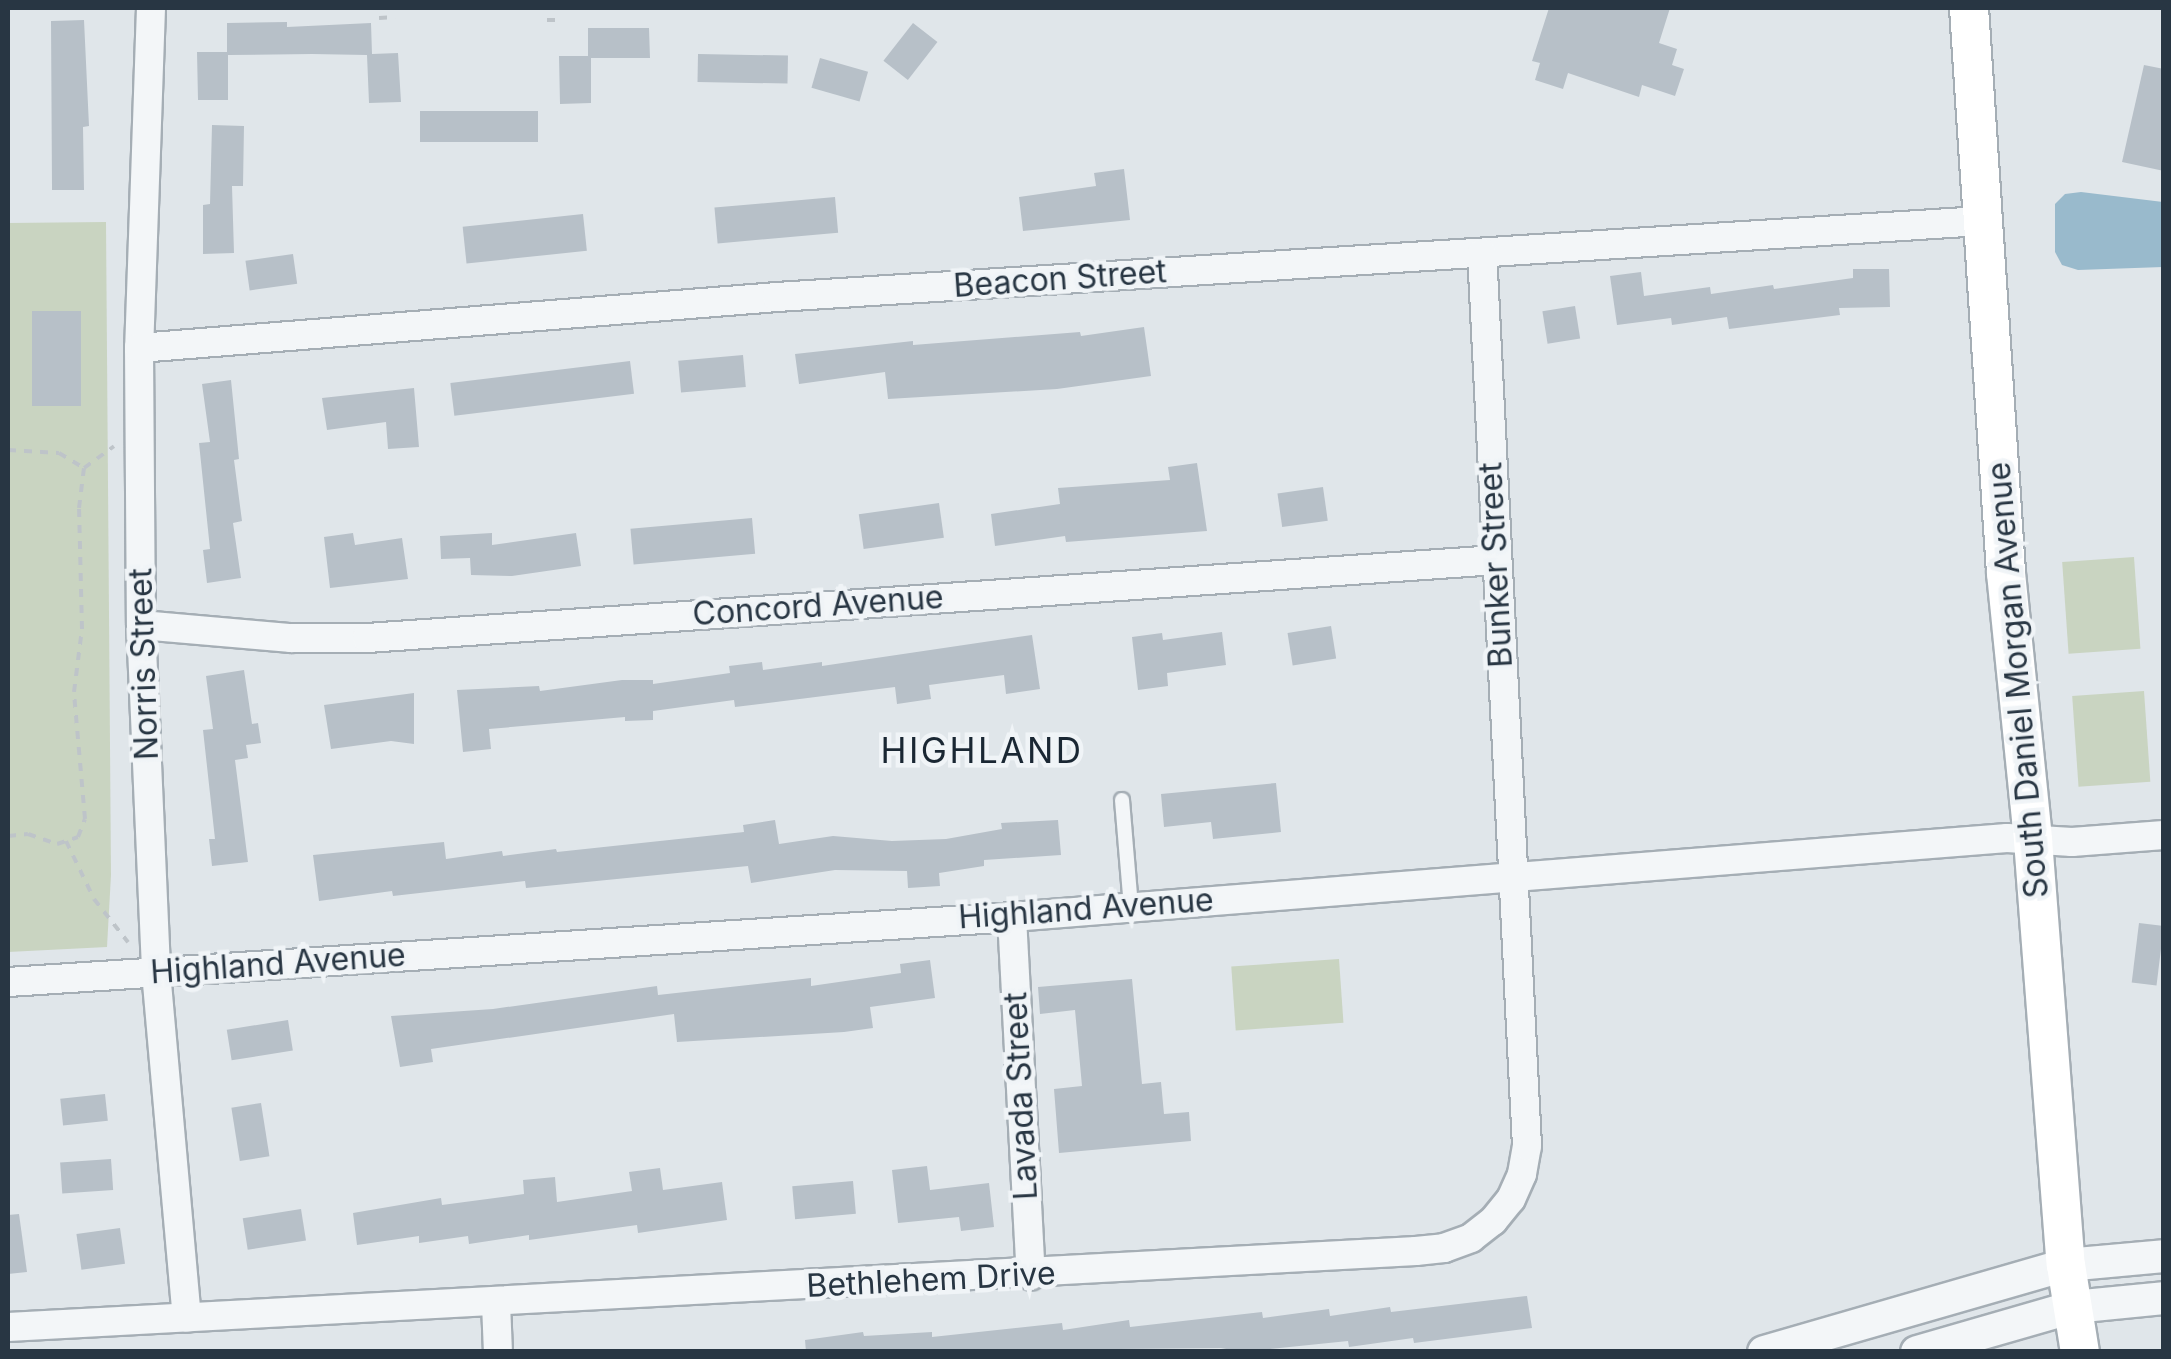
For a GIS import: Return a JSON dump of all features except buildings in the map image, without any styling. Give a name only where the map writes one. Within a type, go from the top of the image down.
[{"type":"main road","name":"South Daniel Morgan Avenue","points":[[1969,8],[2006,573],[2033,840],[2066,1265],[2080,1352]]},
{"type":"street","name":"Norris Street","points":[[151,8],[139,348],[140,624],[156,972],[187,1318]]},
{"type":"street","name":"Beacon Street","points":[[139,348],[778,297],[1982,221]]},
{"type":"street","name":"Bunker Street","points":[[1482,253],[1511,877]]},
{"type":"street","name":"Concord Avenue","points":[[140,624],[292,638],[366,638],[1496,560]]},
{"type":"street","name":"Highland Avenue","points":[[8,982],[1012,916],[2008,838],[2164,835]]},
{"type":"street","name":"Bethlehem Drive","points":[[8,1327],[1031,1275],[1444,1248],[1494,1221],[1511,1200],[1522,1174],[1527,1146],[1511,877]]},
{"type":"street","name":"Lavada Street","points":[[1012,916],[1031,1275]]},
{"type":"street","points":[[1764,1352],[2066,1265],[2164,1256]]},
{"type":"street","points":[[1917,1352],[2072,1307],[2164,1298]]},
{"type":"street","points":[[496,1303],[498,1352]]},
{"type":"lane","points":[[1122,800],[1131,907]]},
{"type":"path","points":[[379,18],[396,17]]},
{"type":"path","points":[[547,20],[558,20]]},
{"type":"path","points":[[8,836],[28,834],[57,844],[78,837],[85,820],[74,692],[82,629],[79,508],[84,468],[122,441]]},
{"type":"path","points":[[8,450],[59,454],[84,468]]},
{"type":"path","points":[[27,841],[28,834]]},
{"type":"path","points":[[66,841],[94,899],[128,942]]},
{"type":"green space","points":[[106,222],[111,875],[107,947],[8,952],[8,223]]},
{"type":"green space","points":[[2134,557],[2140,649],[2069,654],[2062,562]]},
{"type":"green space","points":[[2144,691],[2150,782],[2079,787],[2072,696]]},
{"type":"green space","points":[[1339,959],[1343,1023],[1236,1030],[1231,967]]},
{"type":"water","points":[[2081,192],[2163,202],[2163,267],[2078,270],[2062,265],[2055,252],[2055,204],[2065,194]]},
{"type":"district","name":"HIGHLAND","points":[[982,750]]}]
